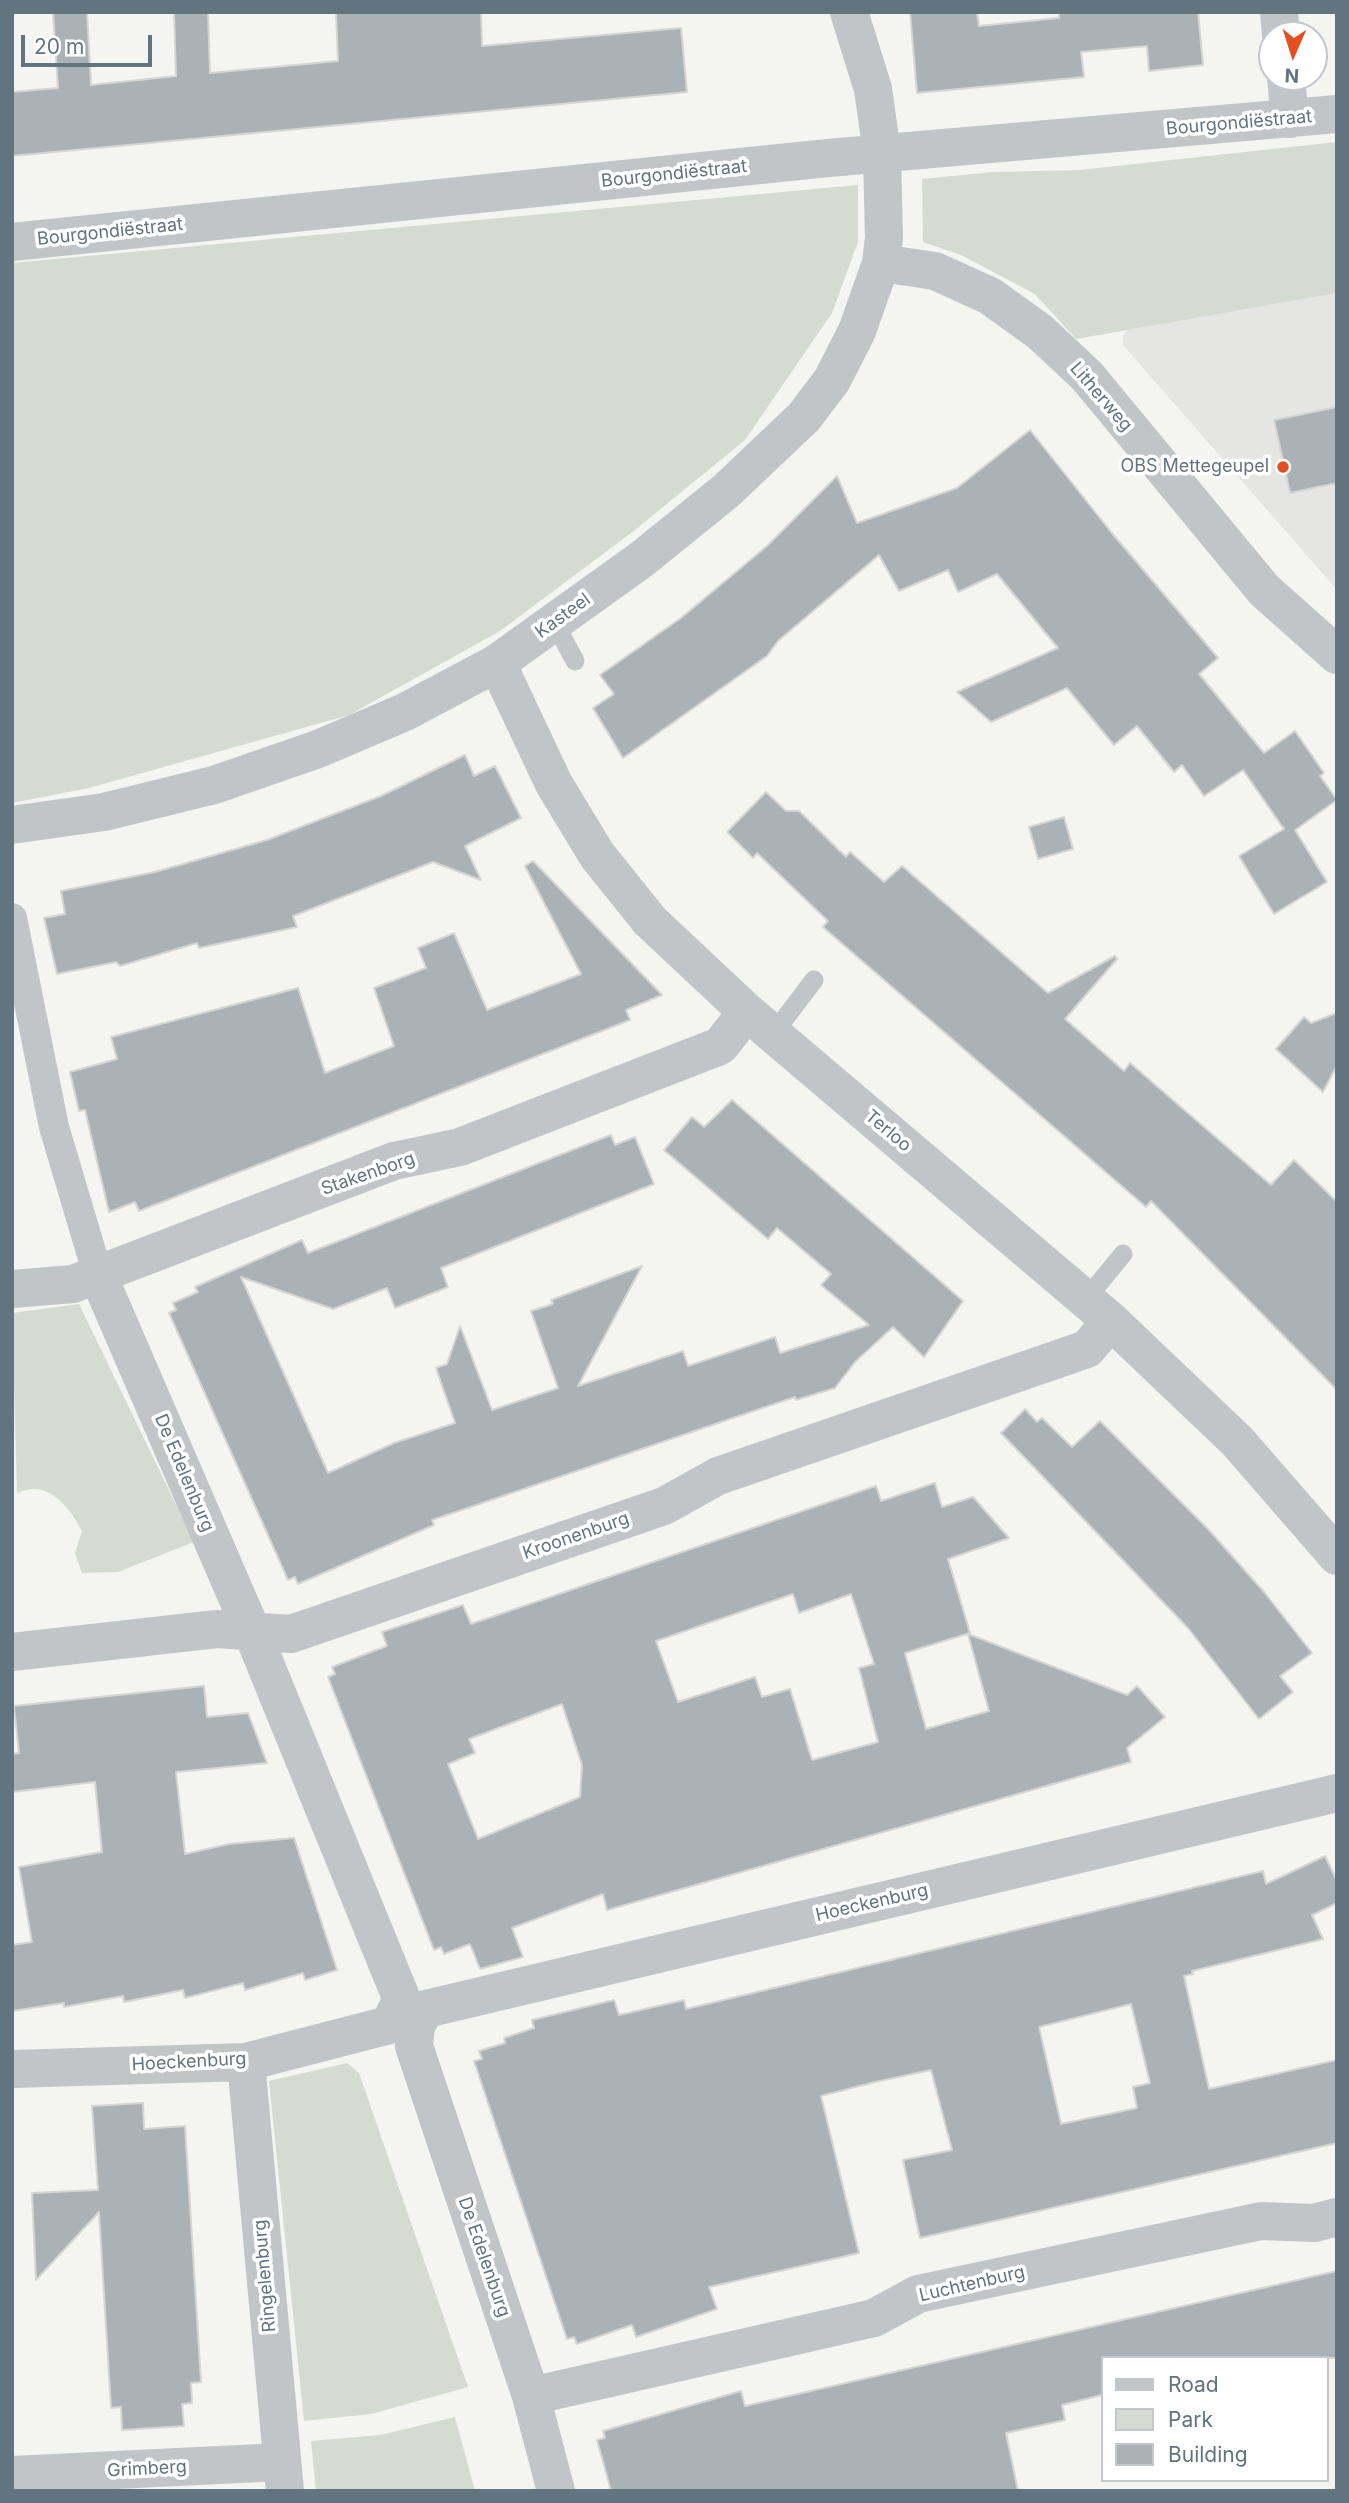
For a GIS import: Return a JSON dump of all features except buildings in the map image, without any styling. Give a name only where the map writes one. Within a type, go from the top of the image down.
[{"type":"street","name":"Kasteel","points":[[12,825],[104,812],[214,785],[318,748],[405,712],[497,663],[642,559],[726,492],[804,417],[832,380],[845,356],[881,264],[884,238],[882,153],[873,89],[849,12]]},
{"type":"street","points":[[1287,91],[1290,120]]},
{"type":"street","name":"Bourgondiëstraat","points":[[12,242],[882,153],[1337,114]]},
{"type":"street","name":"Litherweg","points":[[881,264],[935,271],[990,296],[1040,332],[1087,376],[1264,590],[1337,655]]},
{"type":"street","name":"Terloo","points":[[497,663],[554,784],[597,855],[650,921],[760,1023],[1099,1310],[1238,1443],[1337,1556]]},
{"type":"street","name":"De Edelenburg","points":[[12,918],[54,1127],[98,1275],[253,1634],[400,1995],[414,2046],[530,2396],[556,2491]]},
{"type":"street","name":"Stakenborg","points":[[12,1289],[73,1284],[394,1161],[460,1147],[720,1046],[760,1023]]},
{"type":"street","name":"Kroonenburg","points":[[12,1652],[217,1629],[253,1634],[290,1634],[663,1506],[718,1476],[1087,1349],[1099,1310]]},
{"type":"street","name":"Hoeckenburg","points":[[12,2069],[246,2062],[389,2025],[426,2009],[1337,1793]]},
{"type":"street","name":"Ringelenburg","points":[[246,2062],[283,2477]]},
{"type":"street","name":"Luchtenburg","points":[[530,2396],[874,2318],[918,2294],[1261,2221],[1314,2223],[1337,2217]]},
{"type":"street","name":"Grimberg","points":[[12,2475],[283,2477]]},
{"type":"lane","points":[[554,622],[575,661]]},
{"type":"lane","points":[[760,1023],[814,980]]},
{"type":"lane","points":[[1099,1310],[1123,1254]]},
{"type":"shaded area","name":"OBS Mettegeupel","points":[[1337,293],[1337,590],[1123,345],[1123,336],[1128,329]]},
{"type":"green space","points":[[1337,142],[1337,293],[1076,339],[1035,294],[961,255],[923,242],[922,179],[993,172],[1079,170]]},
{"type":"green space","points":[[858,185],[858,242],[832,313],[745,440],[635,530],[500,631],[349,715],[89,788],[12,803],[12,263]]},
{"type":"green space","points":[[79,1304],[194,1542],[118,1572],[82,1573],[75,1553],[82,1531],[64,1504],[48,1492],[38,1489],[17,1493],[12,1313]]},
{"type":"green space","points":[[347,2063],[359,2073],[468,2387],[371,2414],[304,2421],[269,2081]]},
{"type":"green space","points":[[455,2417],[475,2491],[316,2491],[311,2441],[380,2435]]},
{"type":"place","name":"OBS Mettegeupel","points":[[1283,467]]}]
